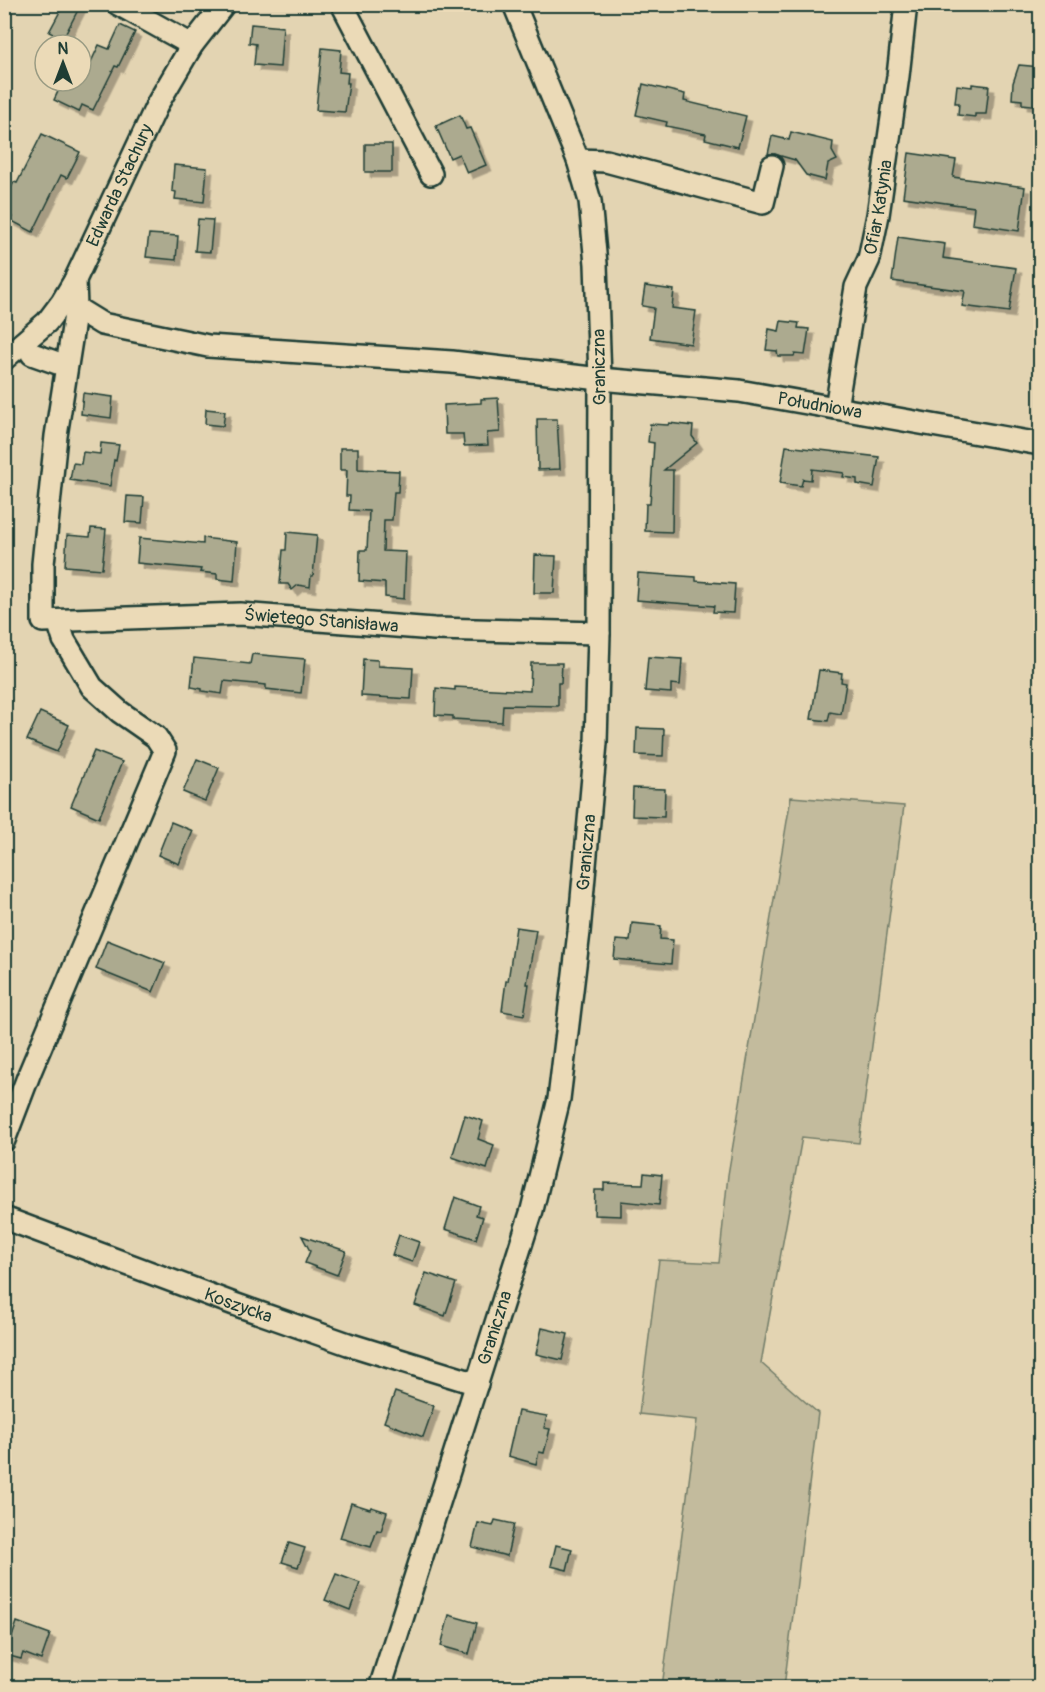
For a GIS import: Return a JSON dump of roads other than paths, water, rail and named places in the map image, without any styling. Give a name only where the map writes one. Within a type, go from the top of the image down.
[{"type":"street","points":[[118,4],[192,45]]},
{"type":"street","name":"Edwarda Stachury","points":[[4,359],[47,322],[62,302],[75,280],[158,104],[192,45],[224,4]]},
{"type":"street","points":[[342,4],[431,174]]},
{"type":"street","name":"Graniczna","points":[[381,1688],[532,1210],[559,1099],[579,932],[596,743],[600,379],[596,264],[590,201],[578,160],[514,4]]},
{"type":"street","name":"Ofiar Katynia","points":[[836,408],[856,287],[869,259],[878,215],[906,4]]},
{"type":"street","points":[[578,160],[606,161],[763,203],[772,166]]},
{"type":"street","points":[[4,1140],[30,1072],[165,751],[156,737],[120,712],[92,687],[51,621],[43,564],[56,436],[76,309],[75,280]]},
{"type":"street","name":"Południowa","points":[[76,309],[102,324],[207,346],[452,362],[600,379],[739,391],[1041,444]]},
{"type":"street","points":[[32,354],[66,366]]},
{"type":"street","name":"Świętego Stanisława","points":[[51,621],[240,614],[434,629],[599,633]]},
{"type":"street","name":"Koszycka","points":[[4,1218],[338,1341],[477,1384]]}]
